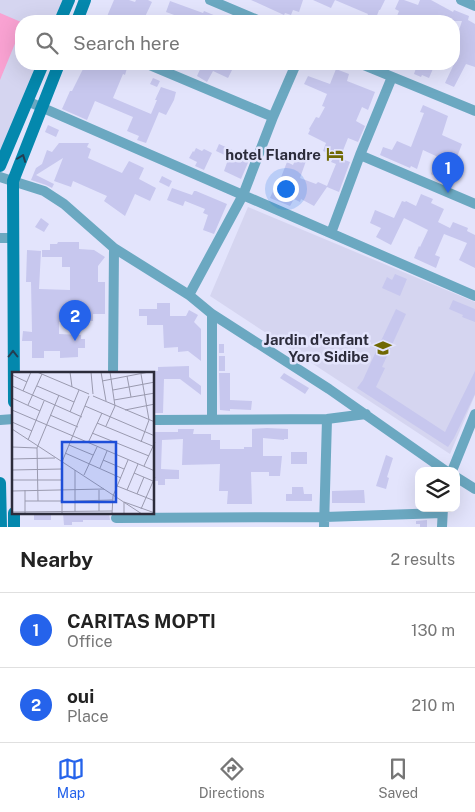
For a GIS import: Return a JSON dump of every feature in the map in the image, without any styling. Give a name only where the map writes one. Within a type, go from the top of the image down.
[{"type":"street","points":[[63,15],[69,0]]},
{"type":"street","points":[[79,15],[85,0]]},
{"type":"street","points":[[210,0],[231,4],[250,15]]},
{"type":"street","points":[[461,0],[475,6]]},
{"type":"street","points":[[0,166],[40,70]]},
{"type":"street","points":[[13,372],[6,238],[13,182],[56,70]]},
{"type":"street","points":[[161,70],[273,118]]},
{"type":"street","points":[[189,295],[243,195],[293,70]]},
{"type":"street","points":[[376,70],[475,111]]},
{"type":"street","points":[[331,233],[392,77]]},
{"type":"street","points":[[27,101],[475,296]]},
{"type":"street","points":[[360,155],[475,204]]},
{"type":"street","points":[[0,177],[44,191],[64,204],[114,248],[189,295],[212,314],[329,389],[440,467]]},
{"type":"street","points":[[113,372],[114,248]]},
{"type":"street","points":[[212,314],[212,419]]},
{"type":"street","points":[[155,420],[327,419],[366,414]]},
{"type":"street","points":[[454,467],[475,414]]},
{"type":"street","points":[[324,522],[327,419]]},
{"type":"street","points":[[460,479],[475,488]]},
{"type":"street","points":[[0,483],[1,522]]},
{"type":"street","points":[[116,519],[324,522],[422,512]]},
{"type":"street","points":[[442,512],[442,527]]},
{"type":"street","points":[[14,514],[14,527]]},
{"type":"shaded area","points":[[0,0],[64,0],[58,15],[15,15],[15,70],[36,70],[0,156]]},
{"type":"shaded area","points":[[0,13],[15,19],[15,44],[0,80]]},
{"type":"shaded area","name":"Jardin d'enfant Yoro Sidibe","points":[[248,207],[475,302],[475,395],[450,454],[210,296]]},
{"type":"building","points":[[114,0],[135,2],[136,0],[148,0],[152,2],[146,15],[108,15]]},
{"type":"building","points":[[251,0],[303,0],[299,12],[293,10],[291,15],[285,13],[284,15]]},
{"type":"building","points":[[313,0],[335,0],[331,8]]},
{"type":"building","points":[[335,0],[385,0],[377,15],[368,14]]},
{"type":"building","points":[[399,0],[418,5],[420,0],[431,0],[453,12],[454,10],[469,16],[468,20],[475,24],[475,67],[466,64],[454,87],[445,83],[451,70],[460,70],[460,27],[462,21],[460,21],[460,15],[397,15],[399,11],[395,9]]},
{"type":"building","points":[[170,1],[214,15],[174,15],[166,12]]},
{"type":"building","points":[[82,70],[126,70],[113,98],[151,114],[161,87],[176,92],[166,115],[159,112],[146,143],[137,140],[139,136],[127,131],[133,117],[95,101],[87,120],[62,109],[70,91],[72,91]]},
{"type":"building","points":[[200,70],[232,70],[228,78],[213,71],[207,82],[197,76]]},
{"type":"building","points":[[336,70],[339,70],[349,74],[347,81],[375,92],[368,110],[362,107],[356,121],[365,126],[358,142],[348,138],[340,158],[323,151],[326,143],[308,134],[316,117],[319,118],[325,107],[322,106],[327,94],[304,84],[308,76],[330,84]]},
{"type":"building","points":[[415,70],[432,70],[429,78],[414,74]]},
{"type":"building","points":[[153,78],[160,81],[157,87],[150,84]]},
{"type":"building","points":[[423,105],[448,116],[442,135],[462,144],[446,183],[431,174],[438,157],[423,150],[417,169],[411,166],[410,168],[380,155],[383,147],[392,150],[397,141],[411,147],[424,113],[420,112]]},
{"type":"building","points":[[48,125],[59,130],[56,137],[45,132]]},
{"type":"building","points":[[59,143],[89,143],[87,147],[91,149],[88,158],[122,173],[129,161],[144,168],[139,179],[156,188],[150,201],[135,194],[125,216],[104,201],[107,196],[73,181],[71,187],[54,181],[63,158],[36,175],[54,184],[52,188],[31,180],[36,168],[42,164],[47,150],[52,152]]},
{"type":"building","points":[[219,144],[250,158],[241,179],[224,171],[229,157],[216,151]]},
{"type":"building","points":[[196,148],[212,153],[204,170],[195,166],[197,162],[189,158]]},
{"type":"building","points":[[334,156],[350,162],[339,192],[327,187],[314,206],[301,199],[300,202],[294,199],[290,206],[270,198],[274,189],[276,190],[287,162],[293,165],[296,158],[306,161],[300,178],[327,186],[336,164],[331,162]]},
{"type":"building","points":[[162,176],[172,181],[169,187],[159,182]]},
{"type":"building","points":[[172,188],[192,195],[196,191],[227,204],[214,234],[203,230],[208,215],[203,213],[205,209],[185,201],[183,206],[167,200]]},
{"type":"building","points":[[421,194],[433,199],[431,203],[444,209],[438,222],[450,228],[453,222],[468,228],[467,231],[475,235],[475,268],[459,260],[467,243],[444,234],[435,255],[440,257],[436,268],[414,258],[428,230],[404,218],[391,245],[376,237],[381,228],[370,223],[375,210],[394,218],[402,201],[416,206]]},
{"type":"building","points":[[41,218],[49,224],[44,232],[35,227]]},
{"type":"building","points":[[58,242],[79,242],[79,249],[94,250],[105,257],[98,266],[98,282],[105,282],[105,314],[93,314],[93,321],[59,322],[59,334],[81,335],[81,339],[85,339],[85,348],[78,348],[78,357],[60,358],[60,351],[44,351],[44,358],[32,358],[32,341],[22,341],[23,331],[32,332],[31,282],[26,282],[27,250],[41,251],[39,289],[70,290],[70,267],[62,267],[62,257],[42,257],[42,250],[50,250],[50,244],[57,244]]},
{"type":"building","points":[[395,274],[407,279],[400,296],[382,288],[387,277],[392,280]]},
{"type":"building","points":[[453,300],[475,309],[475,322],[449,309]]},
{"type":"building","points":[[157,303],[170,303],[170,316],[186,316],[189,310],[198,315],[194,322],[201,329],[201,361],[188,351],[178,352],[178,347],[164,348],[163,325],[147,325],[147,316],[139,316],[139,309],[157,309]]},
{"type":"building","points":[[396,309],[406,314],[382,367],[385,368],[376,387],[445,432],[475,371],[475,394],[448,447],[357,388],[363,380]]},
{"type":"building","points":[[219,344],[224,344],[224,353],[219,353]]},
{"type":"building","points":[[219,356],[225,356],[225,371],[219,371]]},
{"type":"building","points":[[189,366],[189,377],[201,386],[201,395],[180,379],[164,379],[163,413],[155,413],[154,371],[158,371],[158,367]]},
{"type":"building","points":[[219,373],[230,373],[230,400],[252,401],[251,410],[220,410]]},
{"type":"building","points":[[284,373],[309,388],[305,394],[280,378]]},
{"type":"building","points":[[178,429],[194,429],[193,434],[211,434],[211,440],[220,440],[220,449],[244,449],[244,447],[252,447],[252,429],[288,429],[288,439],[263,438],[263,456],[282,456],[280,476],[269,476],[269,472],[251,472],[252,504],[227,504],[228,491],[219,491],[220,464],[182,465],[183,439],[162,440],[161,469],[179,470],[179,479],[165,479],[165,485],[158,485],[158,481],[155,481],[155,432],[178,432]]},
{"type":"building","points":[[291,452],[307,452],[307,464],[291,464]]},
{"type":"building","points":[[386,455],[393,458],[387,477],[389,478],[386,489],[376,486]]},
{"type":"building","points":[[292,487],[303,487],[304,494],[312,494],[312,501],[286,501],[286,494],[292,494]]},
{"type":"building","points":[[364,490],[365,503],[332,503],[332,491]]},
{"type":"building","points":[[34,514],[51,514],[51,520],[34,520]]},
{"type":"building","points":[[63,514],[109,514],[110,520],[83,520],[83,522],[72,522],[72,525],[64,525]]},
{"type":"building","points":[[427,520],[427,527],[420,527],[420,524],[416,524],[416,521]]},
{"type":"place","name":"hotel Flandre","points":[[335,154]]},
{"type":"place","name":"CARITAS MOPTI","points":[[448,193]]},
{"type":"place","name":"oui","points":[[75,341]]},
{"type":"place","name":"Jardin d'enfant Yoro Sidibe","points":[[383,348]]}]
